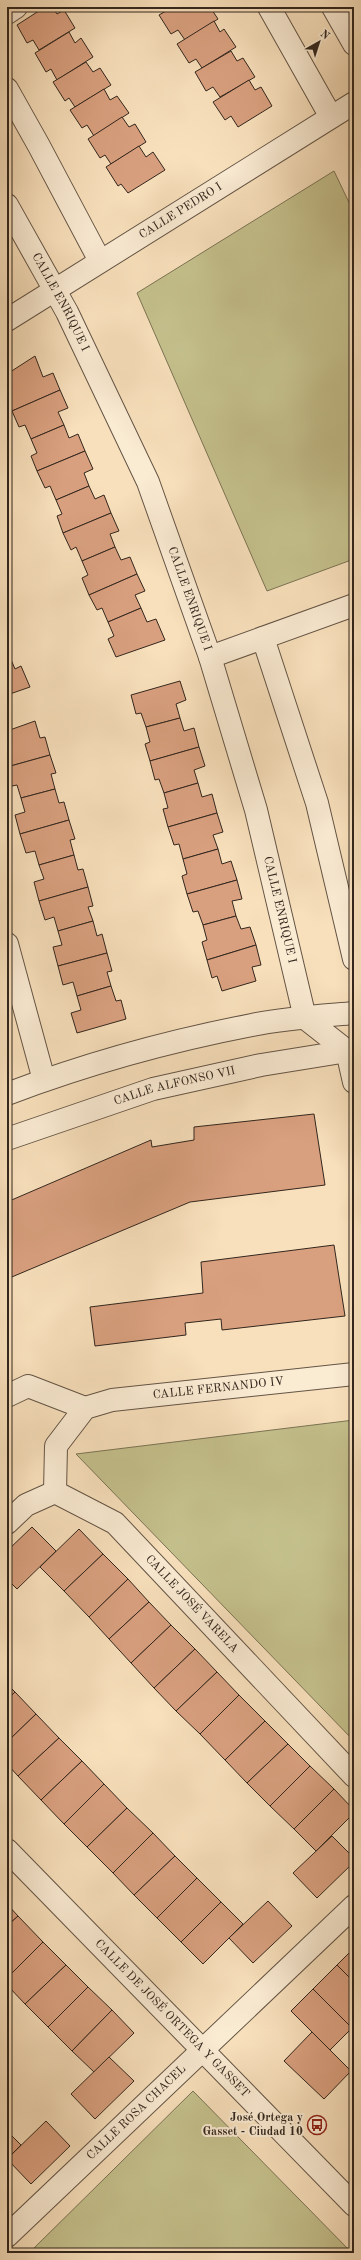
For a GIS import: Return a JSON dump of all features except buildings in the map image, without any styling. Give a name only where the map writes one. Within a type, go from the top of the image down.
[{"type":"street","points":[[7,12],[16,7]]},
{"type":"street","points":[[269,7],[331,117]]},
{"type":"street","points":[[333,7],[354,44]]},
{"type":"street","points":[[7,90],[40,146],[100,261]]},
{"type":"street","name":"CALLE PEDRO I","points":[[7,320],[354,103]]},
{"type":"street","name":"CALLE ENRIQUE I","points":[[7,205],[55,289],[148,482],[210,658],[256,810],[305,1018]]},
{"type":"street","points":[[210,658],[354,604]]},
{"type":"street","points":[[263,638],[317,803],[354,959]]},
{"type":"street","points":[[7,944],[44,1080]]},
{"type":"street","points":[[7,1094],[44,1080],[136,1052],[253,1025],[354,1013]]},
{"type":"street","points":[[305,1018],[352,1046],[354,1082]]},
{"type":"street","name":"CALLE ALFONSO VII","points":[[7,1139],[153,1090],[352,1046]]},
{"type":"street","name":"CALLE FERNANDO IV","points":[[85,1408],[112,1400],[354,1374]]},
{"type":"street","points":[[7,1396],[28,1386],[85,1408],[56,1446],[55,1492],[26,1505],[7,1523]]},
{"type":"street","name":"CALLE JOSÉ VARELA","points":[[55,1492],[115,1523],[354,1776]]},
{"type":"street","name":"CALLE DE JOSÉ ORTEGA Y GASSET","points":[[7,1850],[354,2205]]},
{"type":"street","name":"CALLE ROSA CHACEL","points":[[7,2236],[354,1906]]},
{"type":"shaded area","points":[[334,171],[354,213],[354,559],[267,591],[137,293]]},
{"type":"shaded area","points":[[354,1420],[354,1741],[76,1454]]},
{"type":"shaded area","points":[[193,2091],[352,2253],[29,2253]]},
{"type":"place","name":"José Ortega y Gasset - Ciudad 10","points":[[317,2125]]}]
